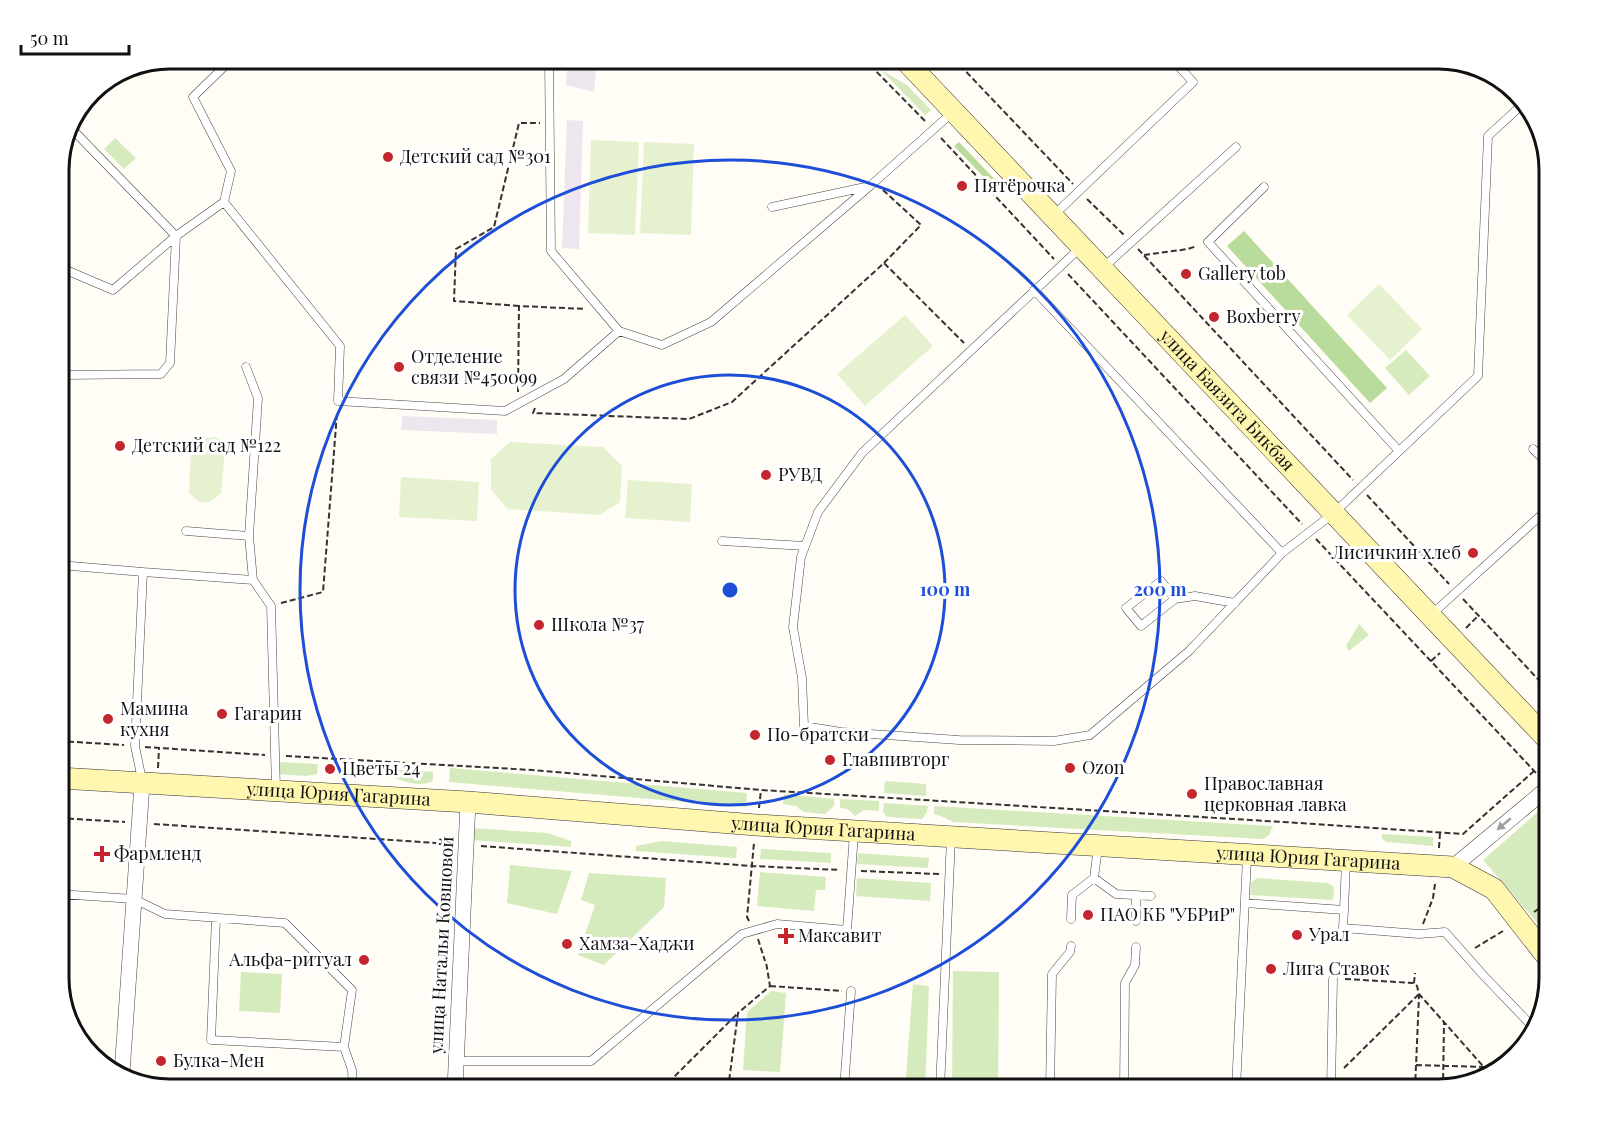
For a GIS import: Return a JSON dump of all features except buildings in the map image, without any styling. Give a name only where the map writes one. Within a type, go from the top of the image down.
[{"type":"main road","name":"улица Баязита Бикбая","points":[[914,69],[1539,729]]},
{"type":"main road","name":"улица Юрия Гагарина","points":[[69,779],[468,802],[756,825],[1453,867],[1494,889],[1539,945]]},
{"type":"street","points":[[122,1067],[142,784]]},
{"type":"street","points":[[1453,867],[1539,795]]},
{"type":"street","name":"улица Натальи Ковшовой","points":[[456,1079],[468,802]]},
{"type":"lane","points":[[69,271],[113,290],[176,236],[224,202],[231,171],[193,98],[221,69]]},
{"type":"lane","points":[[549,69],[551,250],[619,331],[662,345],[711,322],[873,184],[954,111]]},
{"type":"lane","points":[[1053,216],[1193,82],[1182,69]]},
{"type":"lane","points":[[1082,246],[862,453],[818,512],[801,557],[793,627],[802,678],[804,726],[841,732],[959,740],[1054,741],[1090,735],[1190,651],[1282,553],[1334,513],[1478,376],[1488,136],[1518,108]]},
{"type":"lane","points":[[69,375],[161,374],[170,363],[176,236],[76,133]]},
{"type":"lane","points":[[1102,269],[1236,147]]},
{"type":"lane","points":[[772,207],[873,184]]},
{"type":"lane","points":[[1264,187],[1208,242],[1399,451]]},
{"type":"lane","points":[[224,202],[340,346],[338,401],[505,411],[564,379],[619,331]]},
{"type":"lane","points":[[1034,290],[1282,553]]},
{"type":"lane","points":[[246,367],[258,398],[249,536],[253,580],[271,606],[276,790]]},
{"type":"lane","points":[[1533,449],[1539,455]]},
{"type":"lane","points":[[1430,615],[1539,518]]},
{"type":"lane","points":[[186,531],[249,536]]},
{"type":"lane","points":[[722,541],[805,546]]},
{"type":"lane","points":[[69,567],[253,580]]},
{"type":"lane","points":[[142,784],[135,746],[143,572]]},
{"type":"lane","points":[[1175,599],[1161,581],[1126,608],[1142,626],[1175,599],[1195,596],[1235,603]]},
{"type":"lane","points":[[457,1061],[591,1061],[742,934],[777,924],[847,930],[854,831]]},
{"type":"lane","points":[[940,1079],[951,837]]},
{"type":"lane","points":[[1071,919],[1072,895],[1094,878],[1098,846]]},
{"type":"lane","points":[[1236,1079],[1247,855]]},
{"type":"lane","points":[[1346,861],[1343,928],[1419,934],[1445,932],[1528,1022]]},
{"type":"lane","points":[[1094,878],[1116,894],[1151,896]]},
{"type":"lane","points":[[69,894],[134,899],[165,914],[285,923],[352,990],[344,1047],[352,1070],[352,1079]]},
{"type":"lane","points":[[1136,895],[1136,921]]},
{"type":"lane","points":[[1245,903],[1344,910]]},
{"type":"lane","points":[[216,918],[211,1040],[344,1047]]},
{"type":"lane","points":[[1050,1079],[1053,974],[1070,952],[1071,946]]},
{"type":"lane","points":[[1124,1079],[1125,983],[1136,965],[1136,947]]},
{"type":"lane","points":[[1331,1079],[1333,979]]},
{"type":"lane","points":[[845,1079],[850,991]]},
{"type":"path","points":[[875,69],[1539,776]]},
{"type":"path","points":[[964,69],[1079,191],[1144,255],[1539,679]]},
{"type":"path","points":[[549,123],[519,123],[494,227],[456,249],[454,301],[601,310]]},
{"type":"path","points":[[544,390],[533,413],[688,419],[732,402],[884,263],[921,225],[873,184]]},
{"type":"path","points":[[1144,255],[1188,249],[1208,242]]},
{"type":"path","points":[[884,263],[971,350]]},
{"type":"path","points":[[517,404],[519,306]]},
{"type":"path","points":[[271,606],[323,592],[338,401]]},
{"type":"path","points":[[69,742],[532,770],[761,790],[1463,834],[1534,771]]},
{"type":"path","points":[[761,790],[747,916],[761,944],[770,986]]},
{"type":"path","points":[[69,819],[466,844],[752,866],[949,874]]},
{"type":"path","points":[[1415,973],[1414,983],[1419,994],[1415,1079]]},
{"type":"path","points":[[1333,979],[1414,983]]},
{"type":"path","points":[[672,1079],[738,1013],[770,986],[850,991]]},
{"type":"path","points":[[1332,1079],[1419,994]]},
{"type":"path","points":[[1419,994],[1484,1068]]},
{"type":"path","points":[[729,1079],[738,1013]]},
{"type":"path","points":[[1443,1078],[1444,1022]]},
{"type":"path","points":[[1416,1065],[1484,1068]]},
{"type":"shaded area","points":[[567,69],[588,69],[596,72],[594,92],[566,85]]},
{"type":"shaded area","points":[[567,120],[583,121],[579,249],[562,248]]},
{"type":"shaded area","points":[[402,416],[497,420],[497,434],[401,430]]},
{"type":"green space","points":[[881,70],[907,85],[931,110],[925,115]]},
{"type":"green space","points":[[115,138],[136,158],[124,169],[104,149]]},
{"type":"green space","points":[[591,140],[639,142],[635,235],[588,233]]},
{"type":"green space","points":[[644,142],[694,144],[691,235],[640,233]]},
{"type":"green space","points":[[959,142],[1005,190],[1000,194],[954,146]]},
{"type":"green space","points":[[1244,231],[1387,388],[1370,403],[1227,246]]},
{"type":"green space","points":[[1379,284],[1422,329],[1390,360],[1347,315]]},
{"type":"green space","points":[[905,315],[933,346],[865,406],[837,374]]},
{"type":"green space","points":[[1406,350],[1430,376],[1409,395],[1385,368]]},
{"type":"green space","points":[[215,437],[222,440],[225,452],[221,493],[205,503],[197,500],[189,492],[192,452],[198,441]]},
{"type":"green space","points":[[510,442],[603,447],[622,466],[620,502],[600,515],[508,509],[491,490],[491,459]]},
{"type":"green space","points":[[401,477],[479,482],[477,521],[399,517]]},
{"type":"green space","points":[[628,480],[692,484],[690,522],[625,518]]},
{"type":"green space","points":[[1359,624],[1369,635],[1349,651],[1346,646]]},
{"type":"green space","points":[[279,762],[318,764],[317,774],[307,776],[278,774]]},
{"type":"green space","points":[[450,768],[747,793],[746,807],[449,782]]},
{"type":"green space","points":[[389,769],[433,772],[433,781],[422,784],[405,782],[389,776]]},
{"type":"green space","points":[[885,781],[926,784],[926,796],[884,793]]},
{"type":"green space","points":[[784,794],[834,799],[834,806],[825,814],[803,812],[796,806],[783,804]]},
{"type":"green space","points":[[840,799],[879,801],[879,811],[864,810],[855,816],[848,809],[840,808]]},
{"type":"green space","points":[[884,803],[928,806],[922,819],[887,817],[883,811]]},
{"type":"green space","points":[[934,806],[1273,826],[1269,835],[1263,839],[953,822],[934,814]]},
{"type":"green space","points":[[1539,811],[1539,924],[1483,860]]},
{"type":"green space","points":[[472,828],[547,833],[571,841],[571,847],[472,840]]},
{"type":"green space","points":[[1382,834],[1433,837],[1433,846],[1387,842],[1382,839]]},
{"type":"green space","points":[[661,841],[737,847],[736,858],[636,851],[636,846]]},
{"type":"green space","points":[[761,849],[831,853],[831,863],[760,859]]},
{"type":"green space","points":[[858,853],[929,858],[928,868],[857,864]]},
{"type":"green space","points":[[510,865],[572,871],[557,914],[507,903]]},
{"type":"green space","points":[[760,872],[826,877],[825,890],[816,890],[814,911],[757,906]]},
{"type":"green space","points":[[589,873],[666,878],[664,907],[604,965],[578,955],[595,905],[581,900]]},
{"type":"green space","points":[[857,878],[931,883],[930,901],[856,896]]},
{"type":"green space","points":[[1257,878],[1328,883],[1334,887],[1333,900],[1250,895],[1251,883]]},
{"type":"green space","points":[[953,971],[999,972],[998,1079],[952,1079]]},
{"type":"green space","points":[[241,972],[282,974],[280,1013],[239,1011]]},
{"type":"green space","points":[[913,984],[929,986],[925,1079],[906,1079]]},
{"type":"green space","points":[[771,991],[786,993],[780,1072],[743,1070],[747,1012]]},
{"type":"place","name":"Детский сад №301","points":[[388,157]]},
{"type":"place","name":"Пятёрочка","points":[[962,186]]},
{"type":"place","name":"Gallery tob","points":[[1186,274]]},
{"type":"place","name":"Boxberry","points":[[1214,317]]},
{"type":"place","name":"Отделение связи №450099","points":[[399,367]]},
{"type":"place","name":"Детский сад №122","points":[[120,446]]},
{"type":"place","name":"РУВД","points":[[766,475]]},
{"type":"place","name":"Лисичкин хлеб","points":[[1473,553]]},
{"type":"place","name":"Школа №37","points":[[539,625]]},
{"type":"place","name":"Гагарин","points":[[222,714]]},
{"type":"place","name":"Мамина кухня","points":[[108,719]]},
{"type":"place","name":"По-братски","points":[[755,735]]},
{"type":"place","name":"Главпивторг","points":[[830,760]]},
{"type":"place","name":"Ozon","points":[[1070,768]]},
{"type":"place","name":"Цветы 24","points":[[330,769]]},
{"type":"place","name":"Православная церковная лавка","points":[[1192,794]]},
{"type":"place","name":"Фармленд","points":[[102,854]]},
{"type":"place","name":"ПАО КБ \"УБРиР\"","points":[[1088,915]]},
{"type":"place","name":"Урал","points":[[1297,935]]},
{"type":"place","name":"Максавит","points":[[786,936]]},
{"type":"place","name":"Хамза-Хаджи","points":[[567,944]]},
{"type":"place","name":"Альфа-ритуал","points":[[364,960]]},
{"type":"place","name":"Лига Ставок","points":[[1271,969]]},
{"type":"place","name":"Булка-Мен","points":[[161,1061]]}]
